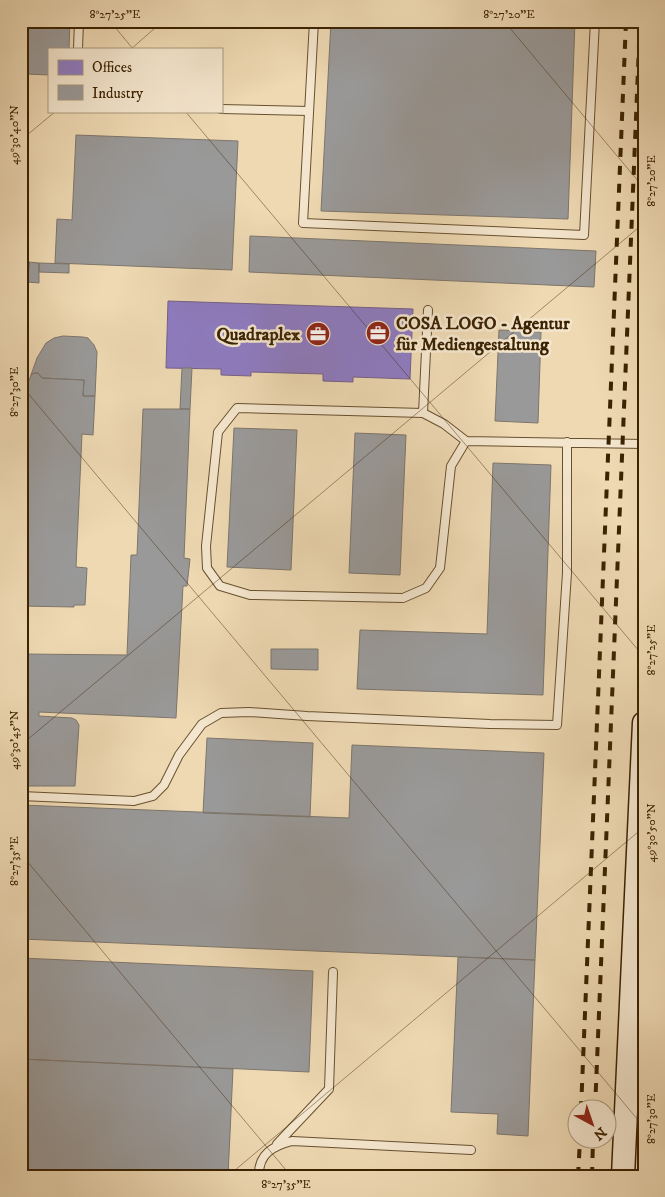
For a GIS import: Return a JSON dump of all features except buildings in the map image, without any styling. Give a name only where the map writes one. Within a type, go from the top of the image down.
[{"type":"street","points":[[623,1176],[640,912],[644,723]]},
{"type":"lane","points":[[78,48],[79,21]]},
{"type":"lane","points":[[314,21],[304,223],[584,235],[595,21]]},
{"type":"lane","points":[[222,109],[309,111]]},
{"type":"lane","points":[[423,413],[428,310]]},
{"type":"lane","points":[[466,441],[451,466],[440,568],[426,588],[403,598],[250,594],[220,586],[207,568],[206,546],[218,432],[237,408],[423,413],[444,424],[466,441],[644,444]]},
{"type":"lane","points":[[21,796],[134,801],[153,796],[164,785],[179,755],[202,724],[221,713],[248,712],[490,724],[557,725],[567,572],[567,442]]},
{"type":"lane","points":[[259,1176],[258,1166],[266,1154],[328,1089],[333,972]]},
{"type":"lane","points":[[276,1145],[292,1141],[471,1150]]},
{"type":"railway","points":[[581,1100],[626,21]]},
{"type":"railway","points":[[595,1100],[640,21]]},
{"type":"railway","points":[[578,1176],[579,1150]]},
{"type":"railway","points":[[592,1176],[593,1150]]},
{"type":"place","name":"COSA LOGO - Agentur für Mediengestaltung","points":[[378,333]]},
{"type":"place","name":"Quadraplex","points":[[318,334]]}]
